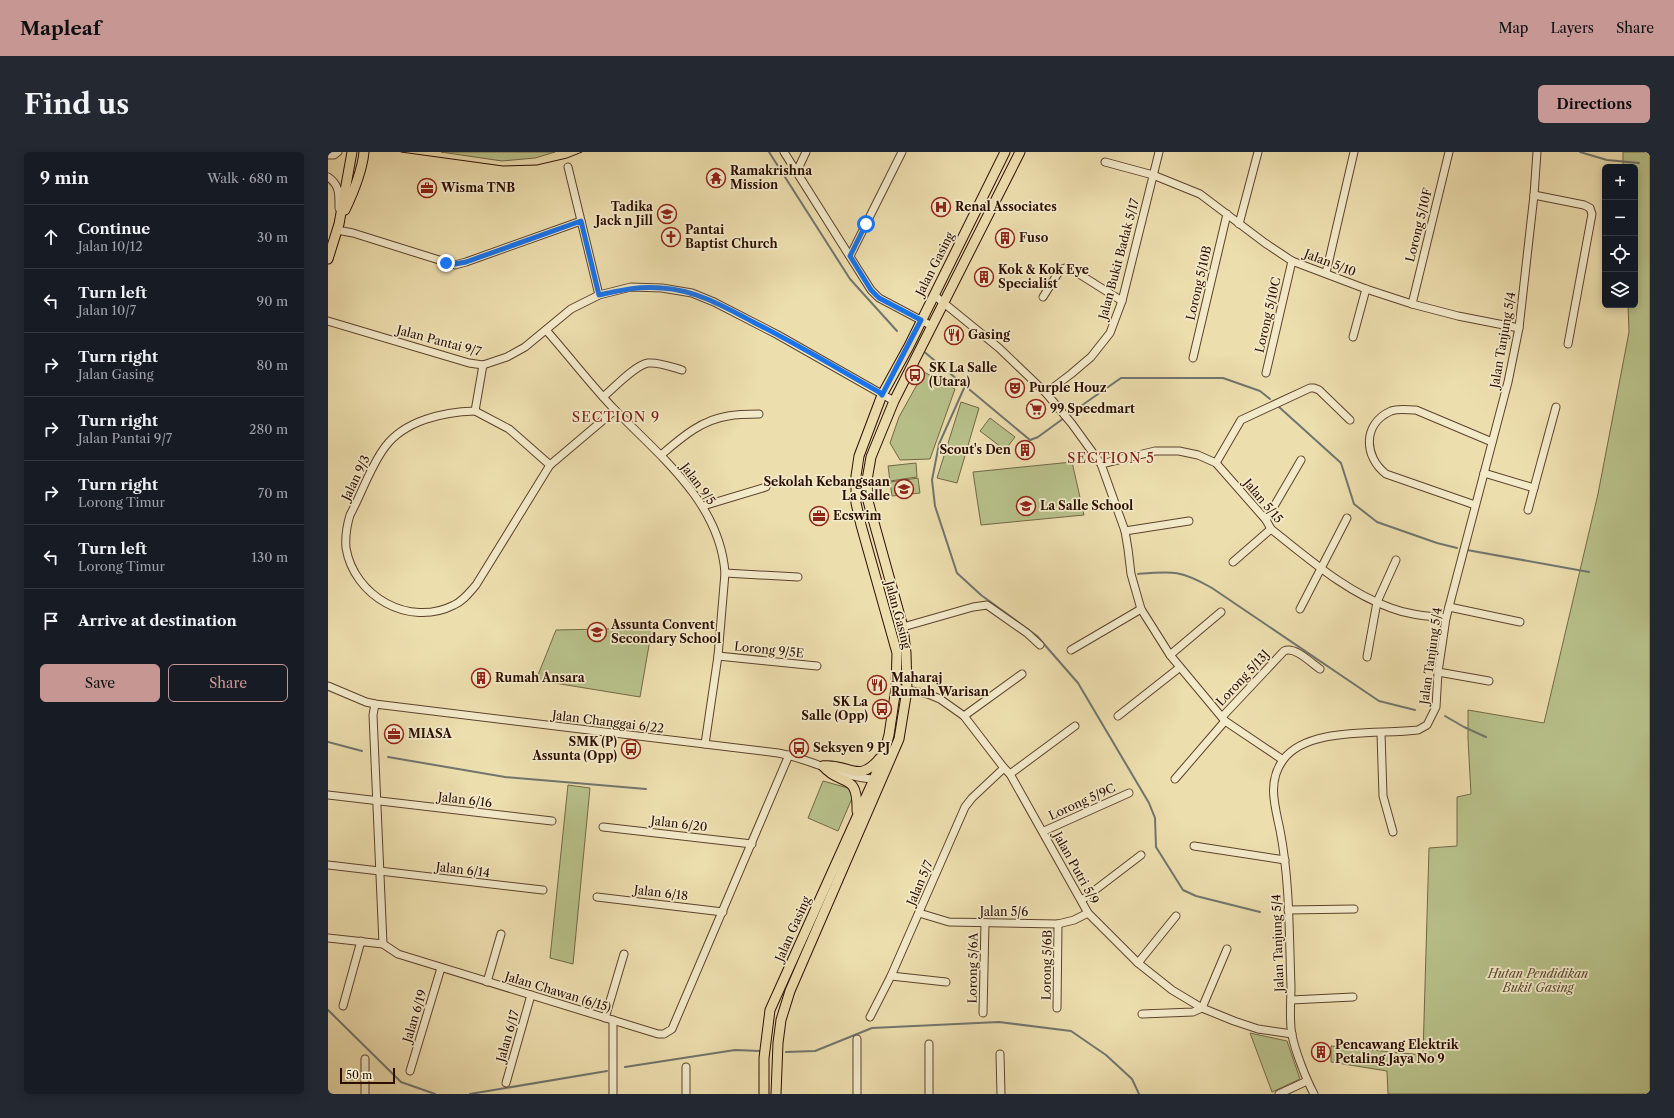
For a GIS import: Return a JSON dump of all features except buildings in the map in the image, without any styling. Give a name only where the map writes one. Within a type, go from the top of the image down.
[{"type":"main road","points":[[338,227],[352,152]]},
{"type":"main road","points":[[328,259],[338,227],[356,186],[363,162],[364,152]]},
{"type":"main road","name":"Jalan Gasing","points":[[764,1094],[764,1058],[770,1010],[874,779],[889,735],[896,688],[897,653],[856,503],[856,476],[859,456],[882,395],[934,295],[1005,152]]},
{"type":"main road","name":"Jalan Gasing","points":[[776,1094],[778,1042],[781,1020],[790,991],[899,739],[907,690],[906,653],[903,627],[868,501],[867,480],[871,457],[894,402],[1020,152]]},
{"type":"main road","points":[[824,766],[835,765],[855,772],[862,772],[874,765],[884,753]]},
{"type":"main road","points":[[824,766],[829,773],[846,780],[854,788],[857,794],[857,816]]},
{"type":"street","points":[[328,155],[334,155],[338,152]]},
{"type":"street","points":[[784,152],[797,170],[871,290],[879,298],[932,326]]},
{"type":"street","points":[[797,170],[806,152]]},
{"type":"street","points":[[850,256],[902,152]]},
{"type":"street","name":"Jalan Bukit Badak 5/17","points":[[1046,393],[1091,357],[1110,333],[1122,301],[1158,152]]},
{"type":"street","points":[[1239,224],[1258,152]]},
{"type":"street","points":[[1326,273],[1354,152]]},
{"type":"street","name":"Lorong 5/10F","points":[[1412,304],[1449,152]]},
{"type":"street","name":"Jalan Tanjung 5/4","points":[[1314,1094],[1307,1081],[1292,1034],[1285,860],[1273,799],[1275,776],[1283,760],[1304,744],[1318,738],[1333,735],[1418,730],[1426,725],[1436,707],[1438,672],[1446,618],[1508,382],[1519,328],[1534,195],[1537,152]]},
{"type":"street","name":"Jalan 5/10","points":[[1105,162],[1153,175],[1200,194],[1265,244],[1292,261],[1366,289],[1412,304],[1458,316],[1519,328]]},
{"type":"street","points":[[568,167],[599,295]]},
{"type":"street","points":[[328,177],[336,184],[339,191],[338,227],[455,264],[466,262],[581,221]]},
{"type":"street","points":[[1534,195],[1584,204],[1590,208],[1592,214],[1568,344]]},
{"type":"street","name":"Lorong 5/10B","points":[[1193,358],[1227,214]]},
{"type":"street","name":"Lorong 5/10C","points":[[1266,373],[1292,261]]},
{"type":"street","points":[[1042,297],[1060,270],[1068,267],[1122,301]]},
{"type":"street","name":"Jalan Pantai 9/7","points":[[328,321],[469,363],[483,365],[507,357],[525,347],[571,309],[599,295],[632,287],[662,288],[692,293],[714,302],[778,335],[894,402]]},
{"type":"street","points":[[1353,337],[1366,289]]},
{"type":"street","points":[[934,295],[999,348],[1046,393],[1101,464],[1125,531],[1131,574],[1141,609],[1170,655],[1223,718],[1283,760]]},
{"type":"street","name":"Jalan 9/5","points":[[546,330],[615,410],[662,455],[703,506],[717,536],[725,573],[718,656],[705,744]]},
{"type":"street","points":[[603,397],[637,368],[644,364],[656,364],[682,370]]},
{"type":"street","points":[[483,365],[476,411],[509,429],[550,465]]},
{"type":"street","points":[[1216,463],[1242,420],[1310,388],[1320,390],[1350,420]]},
{"type":"street","points":[[1528,510],[1556,407]]},
{"type":"street","points":[[1475,505],[1386,474],[1377,466],[1369,451],[1370,436],[1376,422],[1383,416],[1392,411],[1404,409],[1416,410],[1492,442]]},
{"type":"street","name":"Jalan 9/3","points":[[476,411],[449,414],[424,420],[398,434],[384,448],[350,515],[346,547],[355,574],[364,586],[372,593],[393,607],[418,612],[443,610],[460,601],[476,585],[550,465],[615,410]]},
{"type":"street","points":[[662,455],[686,434],[706,422],[727,416],[759,414]]},
{"type":"street","name":"Jalan 5/15","points":[[1101,464],[1155,452],[1180,451],[1198,455],[1216,463],[1266,520],[1271,529],[1321,569],[1347,586],[1377,602],[1408,613],[1446,618]]},
{"type":"street","points":[[1266,520],[1301,460]]},
{"type":"street","points":[[1484,473],[1534,488]]},
{"type":"street","points":[[703,506],[766,487]]},
{"type":"street","points":[[1300,609],[1347,518]]},
{"type":"street","points":[[1125,531],[1189,521]]},
{"type":"street","points":[[1233,562],[1271,529]]},
{"type":"street","points":[[1367,657],[1377,602],[1396,560]]},
{"type":"street","points":[[725,573],[798,577]]},
{"type":"street","points":[[903,627],[973,607],[987,605],[1027,633],[1040,645]]},
{"type":"street","points":[[1449,607],[1520,622]]},
{"type":"street","points":[[1071,650],[1141,609]]},
{"type":"street","points":[[1170,655],[1221,612]]},
{"type":"street","name":"Lorong 5/13J","points":[[1175,779],[1223,718],[1284,651],[1289,649],[1294,651],[1320,669]]},
{"type":"street","name":"Lorong 9/5E","points":[[718,656],[817,666]]},
{"type":"street","points":[[1118,716],[1180,668]]},
{"type":"street","points":[[1438,672],[1489,681]]},
{"type":"street","points":[[964,716],[1022,674]]},
{"type":"street","name":"Jalan Changgai 6/22","points":[[328,686],[366,702],[375,704],[790,755],[852,777],[874,779]]},
{"type":"street","name":"Jalan Putri 5/9","points":[[896,688],[934,696],[964,716],[1010,774],[1044,831],[1088,913],[1138,963],[1172,990],[1202,1008],[1234,1022],[1258,1029],[1292,1034]]},
{"type":"street","points":[[328,938],[383,944],[373,715],[375,704]]},
{"type":"street","points":[[1010,774],[1075,726]]},
{"type":"street","points":[[1381,733],[1383,796],[1392,832]]},
{"type":"street","name":"Jalan Chawan (6/15)","points":[[383,944],[398,954],[441,968],[658,1034],[669,1032],[672,1029],[790,755]]},
{"type":"street","name":"Jalan 5/7","points":[[870,1017],[891,976],[965,807],[972,798],[1004,768]]},
{"type":"street","points":[[874,779],[884,774]]},
{"type":"street","name":"Lorong 5/9C","points":[[1044,831],[1129,793]]},
{"type":"street","name":"Jalan 6/16","points":[[328,795],[552,821]]},
{"type":"street","name":"Jalan 6/20","points":[[604,827],[752,844]]},
{"type":"street","points":[[1194,846],[1285,860]]},
{"type":"street","points":[[1082,900],[1141,855]]},
{"type":"street","name":"Jalan 6/14","points":[[328,865],[543,890]]},
{"type":"street","name":"Jalan 6/18","points":[[597,897],[723,912]]},
{"type":"street","points":[[1288,910],[1354,909]]},
{"type":"street","name":"Jalan 5/6","points":[[919,913],[949,922],[1058,924],[1074,920],[1088,913]]},
{"type":"street","points":[[1138,963],[1176,916]]},
{"type":"street","name":"Lorong 5/6A","points":[[983,1013],[985,923]]},
{"type":"street","name":"Lorong 5/6B","points":[[1057,1008],[1058,924]]},
{"type":"street","points":[[487,982],[501,934]]},
{"type":"street","points":[[343,1006],[361,942]]},
{"type":"street","points":[[1142,1014],[1193,1012],[1202,1008],[1227,949]]},
{"type":"street","points":[[605,1018],[624,954]]},
{"type":"street","name":"Jalan 6/19","points":[[410,1071],[441,968]]},
{"type":"street","points":[[891,976],[946,982]]},
{"type":"street","name":"Jalan 6/17","points":[[506,1083],[531,995]]},
{"type":"street","points":[[1291,1000],[1353,997]]},
{"type":"street","points":[[613,1020],[613,1094]]},
{"type":"street","points":[[856,1039],[857,1094]]},
{"type":"street","points":[[929,1044],[929,1094]]},
{"type":"street","points":[[1000,1054],[1001,1094]]},
{"type":"street","points":[[365,1094],[366,1059]]},
{"type":"street","points":[[686,1067],[686,1094]]},
{"type":"street","points":[[1279,1094],[1307,1081]]},
{"type":"green space","points":[[441,152],[555,152],[535,158],[502,161]]},
{"type":"green space","name":"Hutan Pendidikan Bukit Gasing","points":[[1623,152],[1650,152],[1650,1094],[1388,1094],[1387,1071],[1331,1062],[1331,1046],[1423,1055],[1429,848],[1457,846],[1457,797],[1471,794],[1468,710],[1544,723],[1598,494],[1629,332],[1628,308],[1638,308],[1638,164],[1623,164]]},
{"type":"green space","points":[[924,372],[955,389],[930,459],[900,460],[890,443],[899,417]]},
{"type":"green space","points":[[961,402],[979,408],[957,483],[937,478]]},
{"type":"green space","points":[[990,418],[1015,437],[1005,450],[980,431]]},
{"type":"green space","points":[[1072,462],[1084,515],[981,525],[973,472]]},
{"type":"green space","points":[[916,463],[917,477],[890,481],[888,466]]},
{"type":"green space","points":[[918,478],[920,493],[892,496],[890,482]]},
{"type":"green space","points":[[652,628],[640,697],[536,680],[556,630]]},
{"type":"green space","points":[[823,781],[848,788],[853,796],[838,831],[808,818]]},
{"type":"green space","points":[[568,785],[590,788],[573,964],[550,958]]},
{"type":"green space","points":[[1250,1033],[1287,1041],[1300,1079],[1272,1092]]},
{"type":"waterway","points":[[769,152],[850,279],[897,331]]},
{"type":"waterway","points":[[1580,152],[1607,160],[1639,163]]},
{"type":"waterway","points":[[922,350],[1030,440],[1038,437],[1064,418]]},
{"type":"waterway","points":[[1068,415],[1121,378],[1223,378],[1260,391],[1270,399]]},
{"type":"waterway","points":[[965,386],[939,444],[932,480],[935,506],[957,573],[981,595],[1037,636],[1078,683],[1149,803],[1155,818],[1156,847],[1183,890],[1196,896],[1260,912]]},
{"type":"waterway","points":[[1279,407],[1341,463],[1354,504],[1377,522],[1437,543],[1457,548]]},
{"type":"waterway","points":[[1467,550],[1589,572]]},
{"type":"waterway","points":[[1138,574],[1169,572],[1184,575],[1201,582],[1379,701],[1415,710]]},
{"type":"waterway","points":[[1445,716],[1486,737]]},
{"type":"waterway","points":[[328,742],[362,751]]},
{"type":"waterway","points":[[388,757],[505,777],[646,789]]},
{"type":"waterway","points":[[328,1010],[401,1082],[435,1094]]},
{"type":"waterway","points":[[786,1052],[815,1051],[872,1028],[999,1022],[1071,1031],[1106,1055],[1132,1079],[1139,1094]]},
{"type":"waterway","points":[[625,1067],[735,1050],[760,1051]]},
{"type":"waterway","points":[[470,1094],[607,1071]]},
{"type":"tram line","points":[[401,152],[503,166],[537,165],[567,158],[582,152]]},
{"type":"place","name":"Ramakrishna Mission","points":[[716,178]]},
{"type":"place","name":"Wisma TNB","points":[[427,188]]},
{"type":"place","name":"Renal Associates","points":[[941,207]]},
{"type":"place","name":"Tadika Jack n Jill","points":[[667,214]]},
{"type":"place","name":"Pantai Baptist Church","points":[[671,237]]},
{"type":"place","name":"Fuso","points":[[1005,238]]},
{"type":"place","name":"Kok & Kok Eye Specialist","points":[[984,277]]},
{"type":"place","name":"Gasing","points":[[954,335]]},
{"type":"place","name":"SK La Salle (Utara)","points":[[915,375]]},
{"type":"place","name":"Purple Houz","points":[[1015,388]]},
{"type":"place","name":"99 Speedmart","points":[[1036,409]]},
{"type":"place","name":"Scout's Den","points":[[1025,450]]},
{"type":"place","name":"Sekolah Kebangsaan La Salle","points":[[904,489]]},
{"type":"place","name":"La Salle School","points":[[1026,506]]},
{"type":"place","name":"Ecswim","points":[[819,516]]},
{"type":"place","name":"Assunta Convent Secondary School","points":[[597,632]]},
{"type":"place","name":"Rumah Ansara","points":[[481,678]]},
{"type":"place","name":"Maharaj Rumah Warisan","points":[[877,685]]},
{"type":"place","name":"SK La Salle (Opp)","points":[[882,709]]},
{"type":"place","name":"MIASA","points":[[394,734]]},
{"type":"place","name":"Seksyen 9 PJ","points":[[799,748]]},
{"type":"place","name":"SMK (P) Assunta (Opp)","points":[[631,749]]},
{"type":"place","name":"Pencawang Elektrik Petaling Jaya No 9","points":[[1321,1052]]},
{"type":"district","name":"SECTION 9","points":[[616,417]]},
{"type":"district","name":"SECTION 5","points":[[1111,458]]},
{"type":"route","points":[[446,263],[460,264],[581,221],[599,295],[632,287],[662,288],[692,293],[714,302],[778,335],[882,395],[909,346],[921,320],[879,298],[871,290],[850,256],[866,224]]}]
